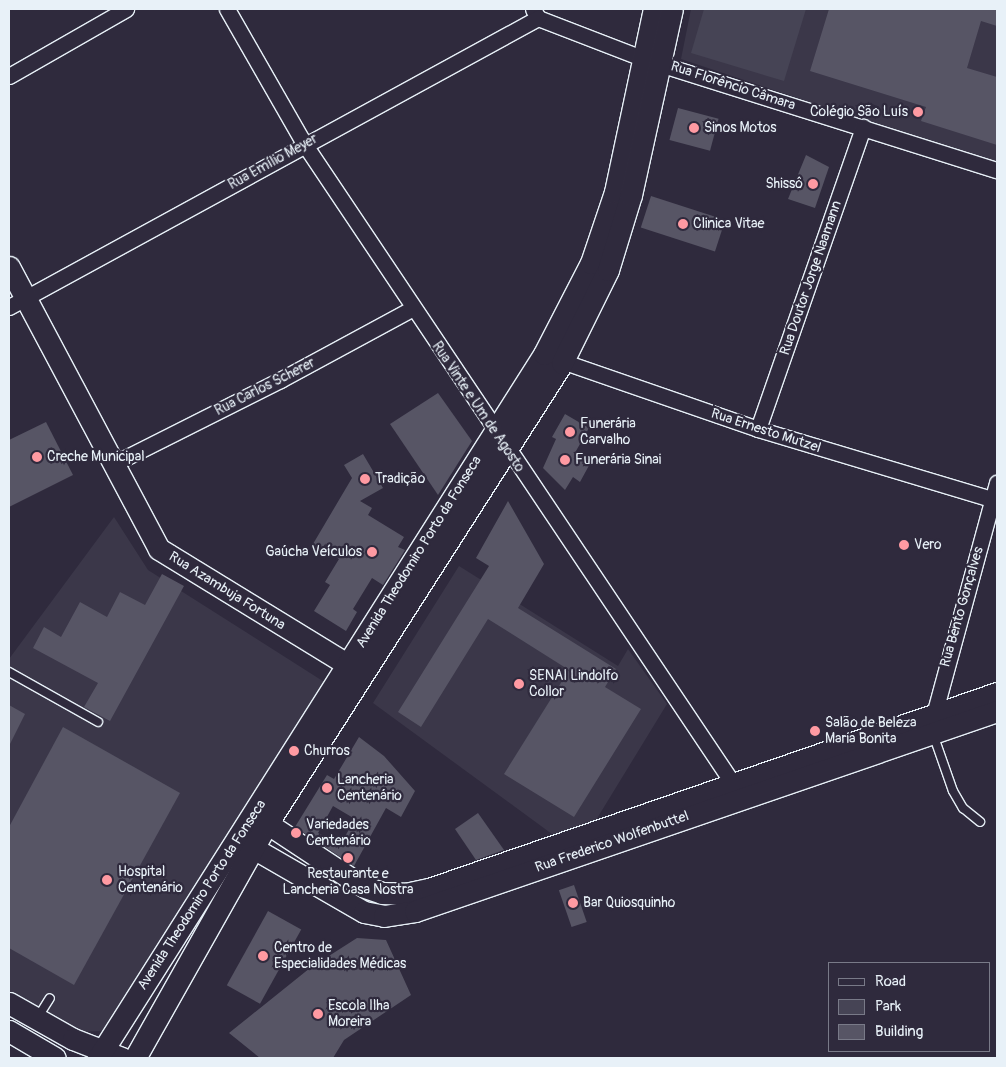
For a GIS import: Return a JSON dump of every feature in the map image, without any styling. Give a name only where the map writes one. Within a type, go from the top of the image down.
[{"type":"street","points":[[9,76],[126,9]]},
{"type":"street","name":"Rua Vinte e Um de Agosto","points":[[227,9],[305,145],[500,441],[737,790]]},
{"type":"street","name":"Avenida Theodomiro Porto da Fonseca","points":[[652,61],[654,9]]},
{"type":"street","name":"Avenida Theodomiro Porto da Fonseca","points":[[107,1056],[170,945],[245,844],[608,270],[652,61],[672,9]]},
{"type":"street","name":"Rua Emílio Meyer","points":[[17,302],[305,145],[535,14]]},
{"type":"street","name":"Rua Florêncio Câmara","points":[[535,14],[652,61],[997,170]]},
{"type":"street","name":"Rua Doutor Jorge Naamann","points":[[758,429],[863,127]]},
{"type":"street","name":"Rua Azambuja Fortuna","points":[[9,267],[17,302],[115,463],[159,549],[355,669]]},
{"type":"street","name":"Rua Carlos Scherer","points":[[115,463],[280,380],[413,308]]},
{"type":"street","name":"Rua Ernesto Mutzel","points":[[553,358],[758,429],[992,499]]},
{"type":"street","name":"Rua Bento Gonçalves","points":[[932,724],[997,483]]},
{"type":"street","name":"Rua Frederico Wolfenbuttel","points":[[245,844],[364,912],[384,916],[415,911],[553,854],[932,724],[997,693]]},
{"type":"street","name":"Rua Frederico Wolfenbuttel","points":[[932,724],[997,711]]},
{"type":"street","name":"Rua Frederico Wolfenbuttel","points":[[261,819],[362,886],[382,893],[429,889],[553,854]]},
{"type":"street","name":"Avenida Theodomiro Porto da Fonseca","points":[[135,1058],[191,959],[245,844]]},
{"type":"street","points":[[170,945],[191,959]]},
{"type":"street","points":[[9,1003],[107,1056]]},
{"type":"street","points":[[9,1030],[55,1058]]},
{"type":"lane","points":[[9,672],[98,722]]},
{"type":"lane","points":[[932,724],[952,791],[963,808],[980,822]]},
{"type":"lane","points":[[37,1018],[50,998]]},
{"type":"shaded area","name":"Colégio São Luís","points":[[691,9],[997,9],[997,165],[681,59]]},
{"type":"shaded area","name":"Hospital Centenário","points":[[114,517],[148,570],[329,685],[104,1031],[71,1032],[9,994],[9,659]]},
{"type":"shaded area","name":"SENAI Lindolfo Collor","points":[[459,566],[618,666],[628,649],[667,704],[593,825],[556,837],[373,703]]},
{"type":"green space","points":[[704,9],[806,9],[784,81],[691,53]]},
{"type":"building","points":[[829,9],[997,9],[997,26],[981,21],[967,68],[997,77],[997,145],[921,121],[926,107],[810,71]]},
{"type":"building","points":[[678,108],[719,119],[710,151],[669,140]]},
{"type":"building","points":[[806,155],[829,167],[815,208],[788,199]]},
{"type":"building","name":"Clinica Vitae","points":[[651,196],[725,220],[715,251],[641,227]]},
{"type":"building","points":[[438,393],[472,441],[438,495],[390,424]]},
{"type":"building","points":[[565,414],[589,428],[576,451],[592,460],[580,482],[573,477],[565,490],[543,468],[556,439],[552,437]]},
{"type":"building","name":"Creche Municipal","points":[[46,422],[73,475],[9,507],[9,440]]},
{"type":"building","points":[[363,454],[383,488],[360,501],[372,508],[368,515],[404,537],[398,547],[405,550],[383,585],[372,578],[353,609],[357,612],[346,631],[314,611],[330,585],[325,582],[339,559],[313,544],[352,478],[344,465]]},
{"type":"building","points":[[508,501],[544,564],[518,608],[616,669],[605,687],[641,709],[574,817],[504,774],[569,670],[488,619],[421,727],[398,712],[489,566],[476,558]]},
{"type":"building","points":[[162,574],[184,586],[110,721],[84,707],[98,683],[33,648],[44,627],[61,637],[80,602],[107,617],[120,592],[145,605]]},
{"type":"building","points":[[9,705],[25,714],[9,746]]},
{"type":"building","points":[[63,727],[180,793],[74,985],[9,948],[9,827]]},
{"type":"building","points":[[359,737],[384,756],[415,791],[401,817],[386,808],[354,866],[295,827],[327,775],[334,779]],"holes":[[[333,806],[355,819],[340,845],[318,833]]]},
{"type":"building","points":[[478,813],[504,850],[476,860],[455,829]]},
{"type":"building","points":[[574,885],[587,922],[572,927],[559,890]]},
{"type":"building","name":"Centro de Especialidades Médicas","points":[[268,911],[301,929],[260,1004],[227,985]]},
{"type":"building","name":"Escola Ilha Moreira","points":[[357,938],[386,940],[411,995],[344,1040],[333,1058],[260,1058],[229,1033],[310,968]]},
{"type":"place","name":"Colégio São Luís","points":[[918,112]]},
{"type":"place","name":"Sinos Motos","points":[[694,128]]},
{"type":"place","name":"Shissô","points":[[813,184]]},
{"type":"place","name":"Clinica Vitae","points":[[683,224]]},
{"type":"place","name":"Funerária Carvalho","points":[[570,432]]},
{"type":"place","name":"Creche Municipal","points":[[37,457]]},
{"type":"place","name":"Funerária Sinai","points":[[565,460]]},
{"type":"place","name":"Tradição","points":[[365,479]]},
{"type":"place","name":"Vero","points":[[904,545]]},
{"type":"place","name":"Gaúcha Veículos","points":[[372,552]]},
{"type":"place","name":"SENAI Lindolfo Collor","points":[[519,684]]},
{"type":"place","name":"Salão de Beleza Maria Bonita","points":[[815,731]]},
{"type":"place","name":"Churros","points":[[294,751]]},
{"type":"place","name":"Lancheria Centenário","points":[[327,788]]},
{"type":"place","name":"Variedades Centenário","points":[[296,833]]},
{"type":"place","name":"Restaurante e Lancheria Casa Nostra","points":[[348,858]]},
{"type":"place","name":"Hospital Centenário","points":[[107,880]]},
{"type":"place","name":"Bar Quiosquinho","points":[[573,903]]},
{"type":"place","name":"Centro de Especialidades Médicas","points":[[263,956]]},
{"type":"place","name":"Escola Ilha Moreira","points":[[318,1014]]}]
